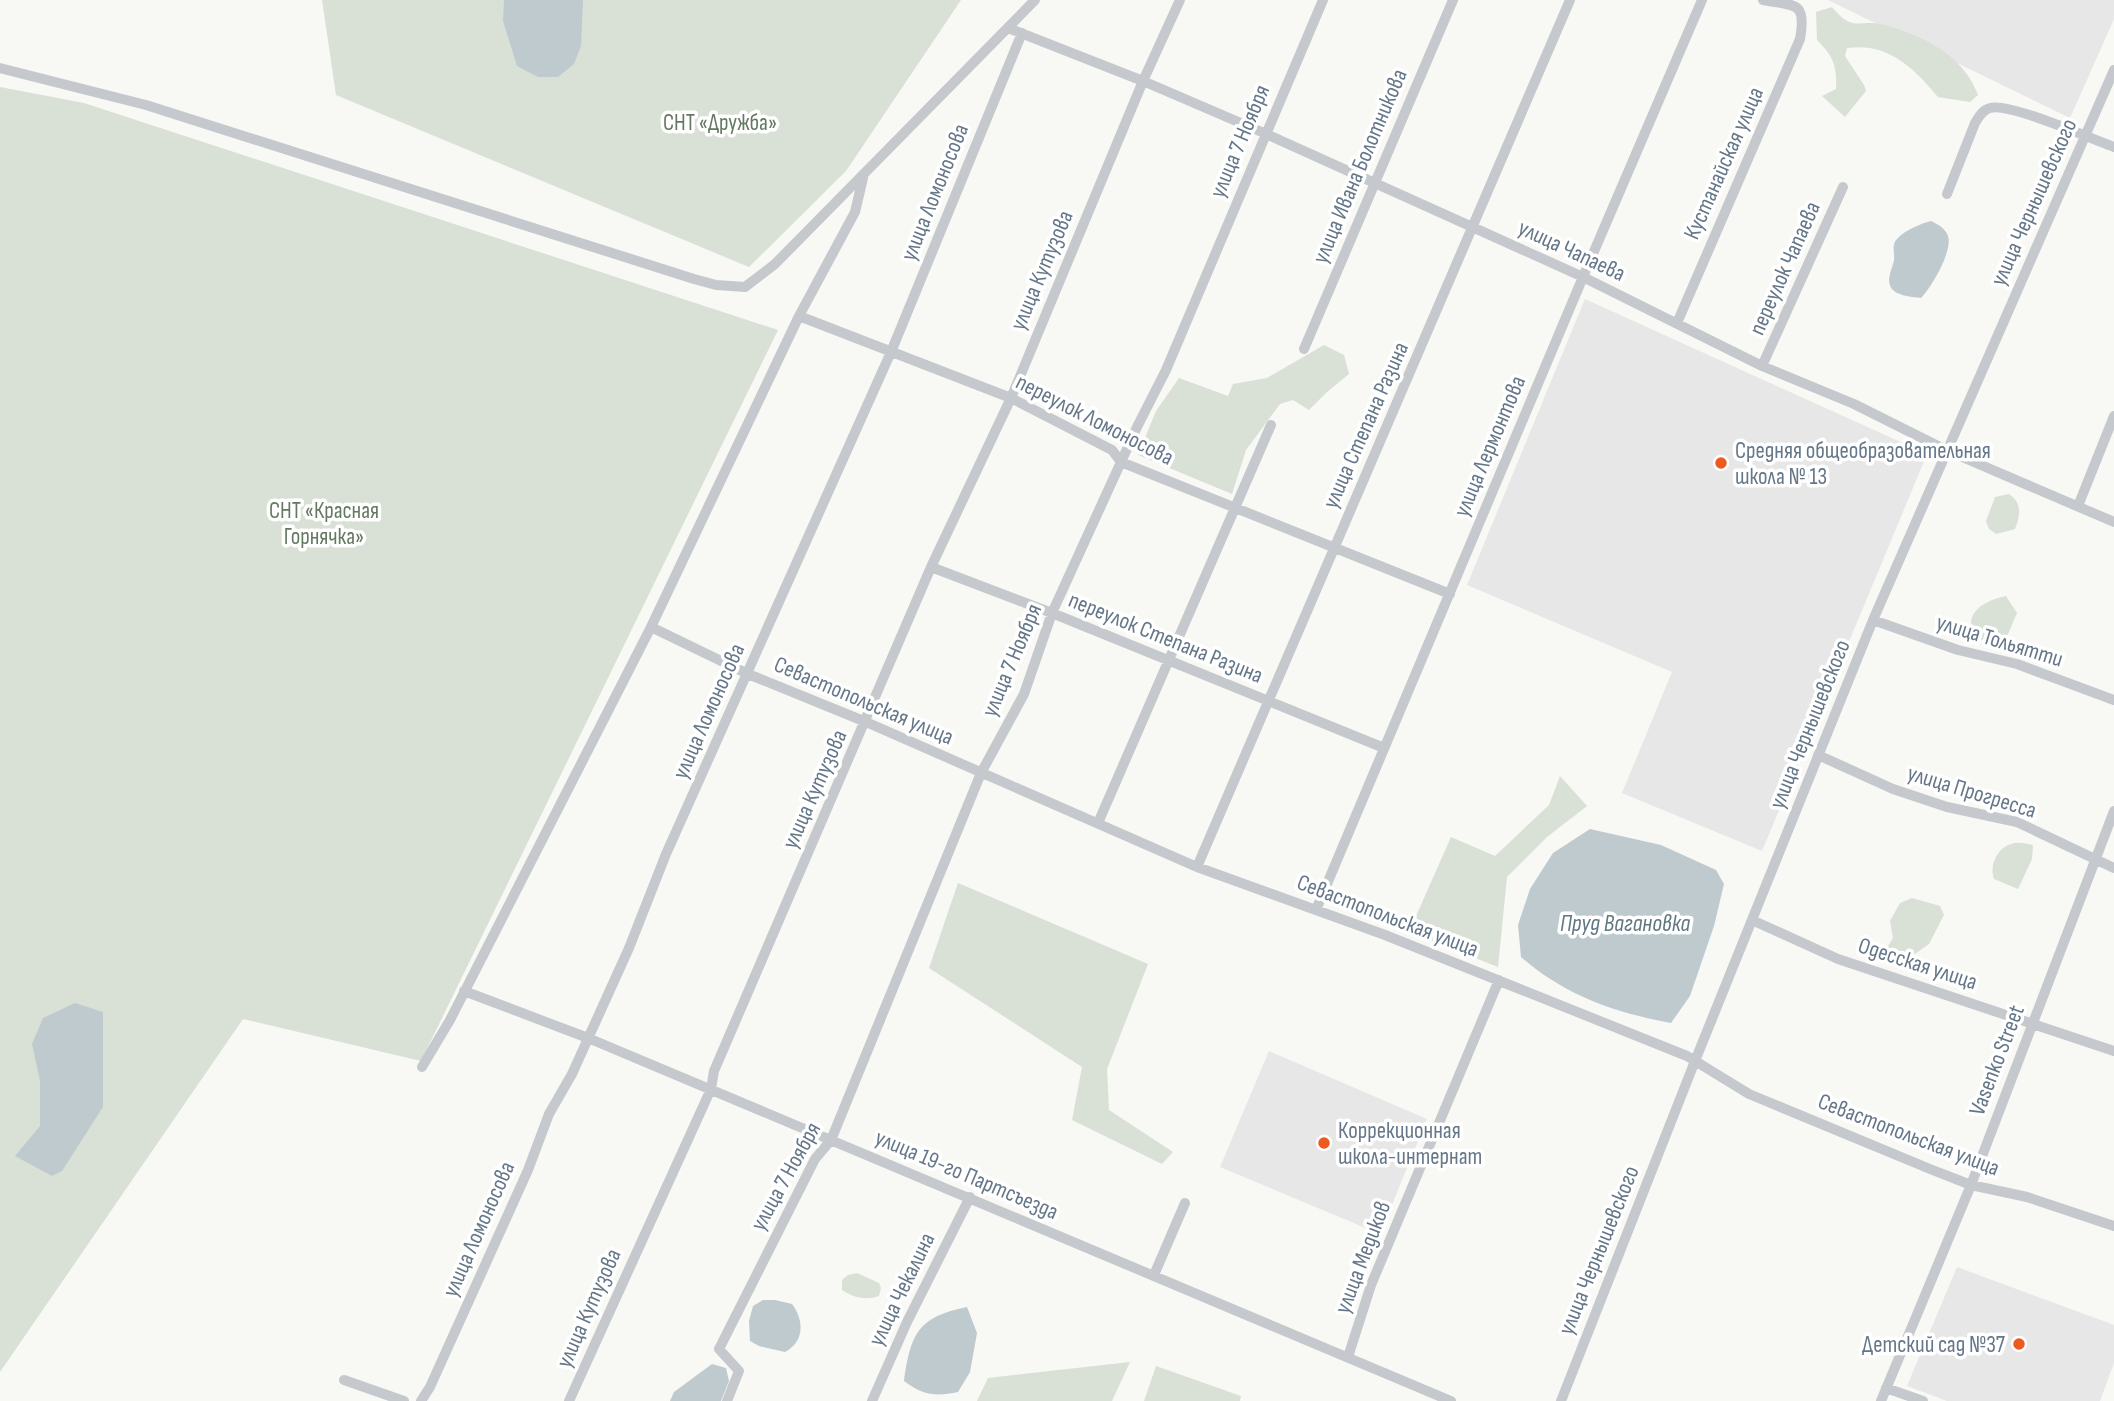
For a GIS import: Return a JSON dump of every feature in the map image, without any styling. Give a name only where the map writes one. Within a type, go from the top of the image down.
[{"type":"street","points":[[0,68],[146,105],[694,279],[732,288],[745,288],[775,264],[1035,0]]},
{"type":"street","name":"улица Кутузова","points":[[569,1401],[711,1089],[714,1071],[931,567],[1011,398],[1143,81],[1180,0]]},
{"type":"street","name":"улица 7 Ноября","points":[[727,1401],[739,1371],[719,1349],[815,1159],[831,1140],[981,773],[1024,694],[1052,613],[1166,370],[1264,133],[1323,0]]},
{"type":"street","name":"улица Ивана Болотникова","points":[[1304,349],[1452,0]]},
{"type":"street","name":"улица Степана Разина","points":[[1198,867],[1570,0]]},
{"type":"street","name":"улица Лермонтова","points":[[1316,909],[1702,0]]},
{"type":"street","name":"Кустанайская улица","points":[[1676,323],[1800,39],[1804,19],[1795,6],[1763,0]]},
{"type":"street","name":"улица Чапаева","points":[[1008,28],[1143,81],[1264,133],[1583,277],[1762,366],[1854,404],[1946,450],[2114,522]]},
{"type":"street","name":"улица Ломоносова","points":[[421,1401],[430,1387],[528,1170],[549,1114],[572,1074],[629,948],[666,854],[891,352],[1022,33]]},
{"type":"street","name":"улица Чернышевского","points":[[1561,1401],[1874,620],[2114,70]]},
{"type":"street","points":[[1947,194],[1975,123],[1981,113],[1990,108],[2009,109],[2114,147]]},
{"type":"street","points":[[422,1067],[464,991],[651,626],[799,316],[855,212],[864,175]]},
{"type":"street","name":"переулок Чапаева","points":[[1762,366],[1843,187]]},
{"type":"street","name":"переулок Ломоносова","points":[[799,316],[1011,398],[1112,450],[1121,461],[1450,594]]},
{"type":"street","points":[[2078,506],[2114,416]]},
{"type":"street","points":[[1098,823],[1271,425]]},
{"type":"street","name":"переулок Степана Разина","points":[[931,567],[1052,613],[1384,748]]},
{"type":"street","name":"улица Тольятти","points":[[1874,620],[1958,650],[2017,664],[2114,700]]},
{"type":"street","name":"Севастопольская улица","points":[[651,626],[748,674],[866,722],[1198,867],[1499,979],[1695,1061],[1749,1094],[1971,1185],[2027,1197],[2114,1226]]},
{"type":"street","name":"улица Прогресса","points":[[1818,755],[1904,792],[1947,807],[2017,822],[2114,868]]},
{"type":"street","name":"Vasenko Street","points":[[1881,1401],[1971,1185],[2114,811]]},
{"type":"street","name":"Одесская улица","points":[[1752,920],[1838,959],[2114,1051]]},
{"type":"street","name":"улица Медиков","points":[[1348,1357],[1371,1285],[1499,979]]},
{"type":"street","name":"улица 19-го Партсъезда","points":[[464,991],[711,1089],[1451,1401]]},
{"type":"street","name":"улица Чекалина","points":[[872,1401],[970,1197]]},
{"type":"street","points":[[1154,1275],[1185,1203]]},
{"type":"street","points":[[344,1380],[404,1401]]},
{"type":"street","points":[[1886,1388],[1923,1401]]},
{"type":"shaded area","points":[[1828,0],[2114,0],[2114,19],[2070,118]]},
{"type":"shaded area","points":[[1585,299],[1927,454],[1762,851],[1622,793],[1672,672],[1467,585]]},
{"type":"shaded area","name":"Коррекционная школа-интернат","points":[[1269,1051],[1427,1119],[1380,1234],[1220,1167]]},
{"type":"shaded area","name":"Детский сад №37","points":[[1957,1267],[2114,1325],[2114,1363],[2100,1401],[1947,1401],[1907,1386]]},
{"type":"green space","name":"СНТ «Дружба»","points":[[322,0],[961,0],[846,171],[749,267],[336,95]]},
{"type":"green space","points":[[1832,7],[1852,23],[1885,25],[1928,42],[1963,69],[1978,95],[1970,102],[1938,97],[1899,59],[1875,49],[1847,48],[1845,56],[1866,91],[1845,117],[1822,96],[1836,89],[1836,74],[1831,57],[1817,40],[1816,12]]},
{"type":"green space","name":"СНТ «Красная Горнячка»","points":[[0,87],[84,103],[778,330],[421,1061],[243,1019],[0,1372]]},
{"type":"green space","points":[[1324,345],[1344,355],[1349,374],[1309,410],[1293,400],[1280,404],[1246,450],[1232,494],[1138,455],[1156,411],[1179,378],[1228,396],[1233,384],[1267,378]]},
{"type":"green space","points":[[2009,494],[2017,502],[2017,524],[2015,529],[1996,534],[1989,529],[1986,521],[1995,497]]},
{"type":"green space","points":[[2006,596],[2017,613],[2005,641],[1997,644],[1976,638],[1972,629],[1973,615],[1984,604]]},
{"type":"green space","points":[[1560,776],[1587,806],[1547,837],[1507,877],[1498,967],[1409,932],[1451,837],[1495,856],[1549,805]]},
{"type":"green space","points":[[2012,843],[2033,845],[2032,859],[2018,889],[1994,879],[1993,869],[1995,858],[2002,849]]},
{"type":"green space","points":[[958,883],[1148,964],[1107,1069],[1109,1110],[1173,1152],[1162,1164],[1072,1120],[1082,1067],[929,968]]},
{"type":"green space","points":[[1912,898],[1940,906],[1944,915],[1929,944],[1898,966],[1884,961],[1884,953],[1893,938],[1890,921],[1900,903]]},
{"type":"green space","points":[[857,1273],[879,1283],[879,1296],[859,1297],[842,1290],[842,1280]]},
{"type":"green space","points":[[1130,1362],[1112,1401],[977,1401],[988,1378]]},
{"type":"green space","points":[[1156,1366],[1241,1396],[1240,1401],[1144,1401]]},
{"type":"water","points":[[504,0],[583,0],[581,46],[574,64],[558,77],[538,77],[517,66],[503,21]]},
{"type":"water","points":[[1931,221],[1941,227],[1948,236],[1949,243],[1940,269],[1921,298],[1897,293],[1889,284],[1895,241],[1908,230]]},
{"type":"water","name":"Пруд Вагановка","points":[[1590,829],[1661,845],[1716,870],[1724,884],[1714,926],[1690,996],[1671,1023],[1630,1014],[1591,1001],[1555,982],[1521,957],[1518,925],[1530,889],[1553,853]]},
{"type":"water","points":[[75,1003],[103,1012],[103,1107],[62,1171],[52,1176],[15,1156],[40,1126],[40,1081],[32,1044],[43,1018]]},
{"type":"water","points":[[763,1300],[792,1304],[799,1317],[799,1336],[785,1352],[750,1341],[749,1321],[753,1306]]},
{"type":"water","points":[[967,1307],[977,1333],[970,1372],[958,1392],[930,1394],[904,1381],[910,1351],[920,1330],[937,1316]]},
{"type":"water","points":[[712,1364],[726,1368],[729,1381],[721,1401],[670,1401],[674,1392]]},
{"type":"place","name":"Средняя общеобразовательная школа № 13","points":[[1721,463]]},
{"type":"place","name":"Коррекционная школа-интернат","points":[[1324,1143]]},
{"type":"place","name":"Детский сад №37","points":[[2019,1344]]}]
